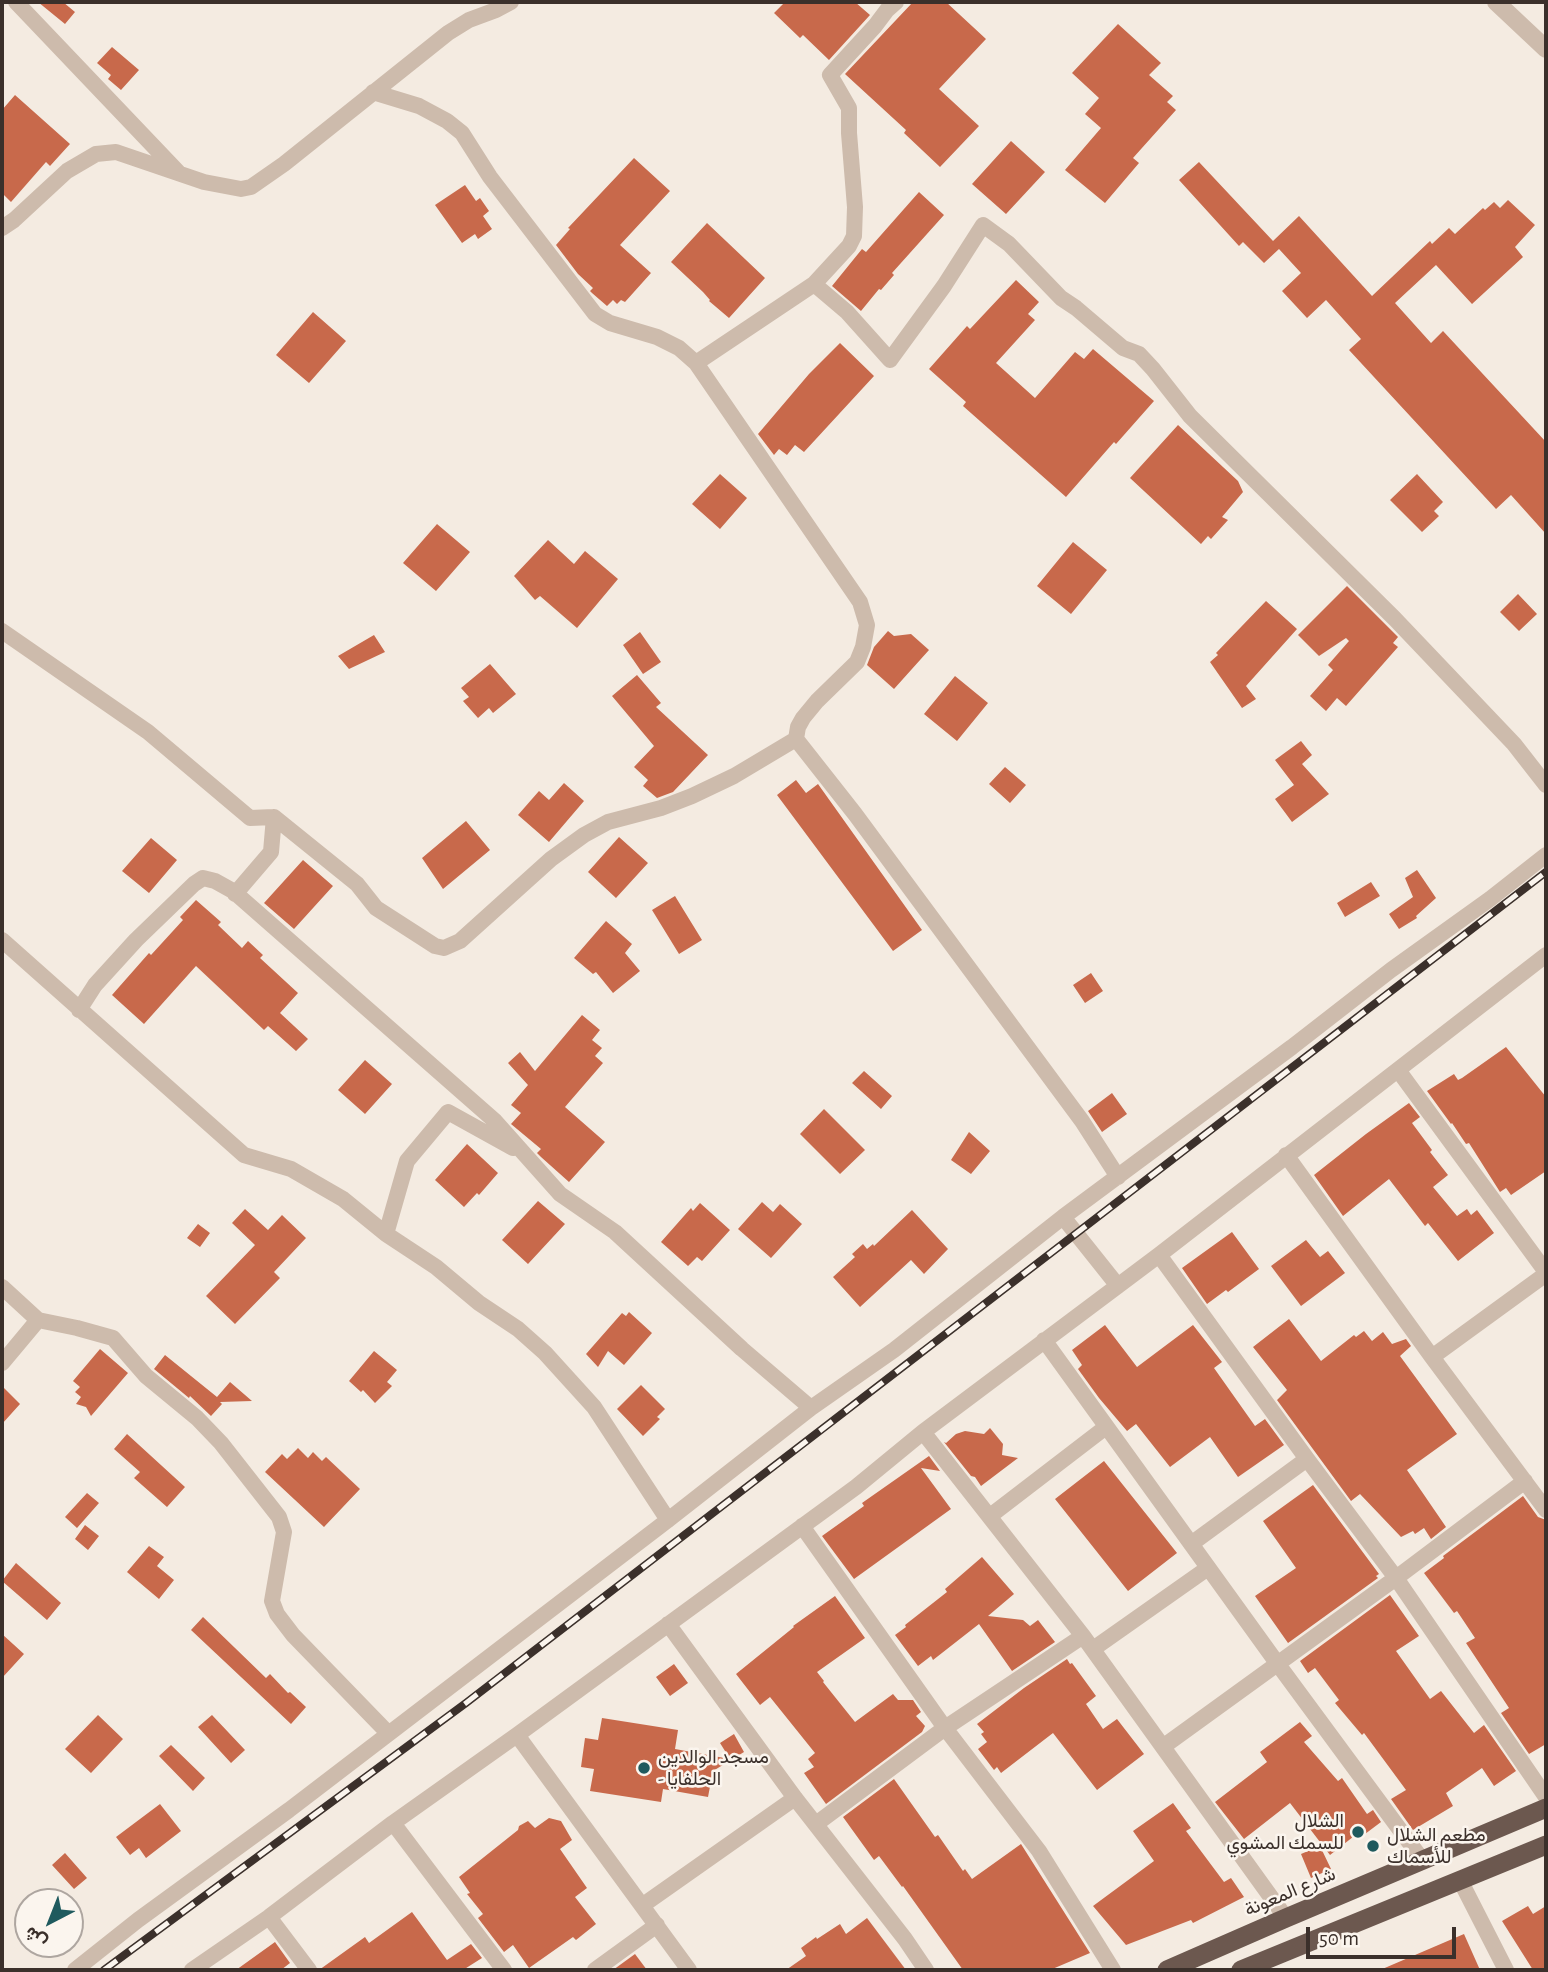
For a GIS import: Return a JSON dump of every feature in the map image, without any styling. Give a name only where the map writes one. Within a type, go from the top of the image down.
[{"type":"highway","name":"شارع المعونة","points":[[1167,1970],[1546,1808]]},
{"type":"highway","points":[[1251,1968],[1546,1845]]},
{"type":"street","points":[[16,2],[179,174]]},
{"type":"street","points":[[2,228],[67,171],[96,154],[116,152],[204,182],[241,189],[251,187],[284,164],[460,24],[511,2]]},
{"type":"street","points":[[696,363],[814,284],[849,246],[854,236],[855,206],[849,108],[830,75],[896,2]]},
{"type":"street","points":[[1496,2],[1546,49]]},
{"type":"street","points":[[373,92],[419,106],[447,121],[462,134],[490,177],[595,314],[610,323],[657,337],[679,348],[696,363],[860,602],[867,625],[857,662],[803,718],[796,739],[855,814],[1074,1110],[1118,1177]]},
{"type":"street","points":[[814,284],[847,312],[890,360],[944,286],[983,225],[1009,244],[1061,298],[1123,348],[1139,354],[1190,416],[1395,619],[1514,744],[1546,785]]},
{"type":"street","points":[[2,631],[148,732],[250,818],[274,817],[357,884],[376,908],[435,946],[444,948],[460,941],[551,859],[584,835],[608,822],[661,808],[692,796],[734,776],[796,739]]},
{"type":"street","points":[[235,894],[271,852],[274,817]]},
{"type":"street","points":[[75,1970],[138,1920],[289,1810],[811,1408],[894,1350],[1063,1217],[1546,855]]},
{"type":"street","points":[[79,1010],[95,985],[136,940],[194,884],[204,878],[215,881],[235,894],[495,1121],[561,1194],[615,1232],[742,1349],[811,1408]]},
{"type":"street","points":[[2,940],[244,1155],[290,1169],[343,1199],[386,1234],[436,1267],[479,1304],[519,1329],[545,1353],[594,1407],[668,1520]]},
{"type":"street","points":[[192,1970],[269,1917],[393,1823],[856,1487],[923,1432],[1159,1255],[1546,956]]},
{"type":"street","points":[[1398,1070],[1546,1273],[1432,1357]]},
{"type":"street","points":[[386,1234],[407,1161],[448,1112],[527,1156]]},
{"type":"street","points":[[1286,1155],[1546,1510]]},
{"type":"street","points":[[1063,1217],[1118,1286]]},
{"type":"street","points":[[1159,1255],[1396,1578],[1546,1797]]},
{"type":"street","points":[[2,1287],[38,1320],[113,1338],[146,1376],[197,1418],[221,1443],[279,1517],[284,1532],[272,1601],[277,1614],[293,1635],[388,1733]]},
{"type":"street","points":[[2,1363],[38,1320]]},
{"type":"street","points":[[1044,1340],[1423,1861]]},
{"type":"street","points":[[990,1516],[1107,1427]]},
{"type":"street","points":[[923,1432],[1088,1642],[1286,1917]]},
{"type":"street","points":[[1191,1544],[1307,1459]]},
{"type":"street","points":[[1164,1746],[1525,1482]]},
{"type":"street","points":[[803,1526],[945,1728],[1039,1851],[1113,1970]]},
{"type":"street","points":[[816,1824],[945,1728],[1208,1567]]},
{"type":"street","points":[[668,1624],[795,1798],[926,1970]]},
{"type":"street","points":[[517,1735],[689,1970]]},
{"type":"street","points":[[642,1905],[795,1798]]},
{"type":"street","points":[[393,1823],[504,1970]]},
{"type":"street","points":[[1460,1880],[1506,1970]]},
{"type":"street","points":[[269,1917],[310,1970]]},
{"type":"street","points":[[595,1970],[657,1925]]},
{"type":"building","points":[[38,2],[63,2],[75,12],[65,24]]},
{"type":"building","points":[[785,2],[855,2],[870,15],[829,60],[803,35],[800,38],[774,13]]},
{"type":"building","points":[[913,2],[946,2],[986,39],[939,89],[979,126],[940,167],[904,133],[906,130],[845,74]]},
{"type":"building","points":[[1118,24],[1161,63],[1149,75],[1173,96],[1167,102],[1176,110],[1133,158],[1139,163],[1105,203],[1065,170],[1101,128],[1085,114],[1099,98],[1072,73]]},
{"type":"building","points":[[112,47],[139,70],[121,90],[108,79],[111,75],[97,63]]},
{"type":"building","points":[[15,95],[70,144],[50,166],[46,162],[11,202],[2,193],[2,110]]},
{"type":"building","points":[[1011,141],[1045,172],[1006,214],[972,184]]},
{"type":"building","points":[[634,158],[670,191],[620,245],[651,273],[625,302],[621,300],[617,304],[613,300],[607,306],[590,291],[593,288],[578,274],[556,245],[570,229],[568,228]]},
{"type":"building","points":[[1199,162],[1273,241],[1299,216],[1372,296],[1430,241],[1432,244],[1449,228],[1455,234],[1483,208],[1485,210],[1494,202],[1500,208],[1508,200],[1535,225],[1515,247],[1523,257],[1472,304],[1436,265],[1395,303],[1431,343],[1443,331],[1546,442],[1546,534],[1511,495],[1496,509],[1349,350],[1361,339],[1326,300],[1307,318],[1282,291],[1301,273],[1279,249],[1264,263],[1243,242],[1239,246],[1179,180]]},
{"type":"building","points":[[465,185],[476,201],[480,198],[489,211],[483,216],[492,229],[478,239],[475,234],[462,243],[435,205]]},
{"type":"building","points":[[919,192],[944,215],[861,311],[832,286],[862,249],[866,252]]},
{"type":"building","points":[[707,223],[765,278],[729,318],[671,262]]},
{"type":"building","points":[[1016,280],[1039,302],[1028,314],[1035,320],[996,363],[1035,398],[1075,352],[1084,359],[1093,349],[1154,401],[1066,497],[963,406],[966,402],[929,369],[967,326],[970,329]]},
{"type":"building","points":[[313,312],[346,341],[309,383],[276,355]]},
{"type":"building","points":[[840,343],[874,376],[804,452],[795,445],[787,455],[779,449],[774,455],[758,434],[809,374]]},
{"type":"building","points":[[1178,425],[1238,481],[1243,492],[1222,517],[1228,520],[1211,539],[1208,536],[1201,544],[1130,478]]},
{"type":"building","points":[[720,474],[747,498],[720,529],[692,504]]},
{"type":"building","points":[[1417,474],[1443,502],[1434,511],[1439,516],[1422,532],[1390,500]]},
{"type":"building","points":[[437,524],[470,552],[436,591],[403,563]]},
{"type":"building","points":[[548,540],[574,564],[585,551],[618,579],[577,628],[540,596],[535,600],[514,576]]},
{"type":"building","points":[[1073,542],[1107,570],[1071,614],[1037,586]]},
{"type":"building","points":[[1347,586],[1398,637],[1393,643],[1398,647],[1346,706],[1337,698],[1326,711],[1310,696],[1333,670],[1328,665],[1349,641],[1346,638],[1319,656],[1298,635]]},
{"type":"building","points":[[1518,594],[1537,614],[1519,631],[1500,612]]},
{"type":"building","points":[[1266,601],[1297,629],[1246,686],[1256,699],[1242,708],[1210,662]]},
{"type":"building","points":[[888,631],[894,636],[911,634],[929,650],[894,689],[867,665],[874,647]]},
{"type":"building","points":[[640,632],[661,662],[643,674],[623,645]]},
{"type":"building","points":[[374,635],[385,652],[349,669],[338,656]]},
{"type":"building","points":[[490,664],[516,694],[493,713],[489,708],[478,718],[463,701],[469,697],[461,688]]},
{"type":"building","points":[[637,675],[661,703],[656,707],[708,755],[673,792],[657,798],[643,786],[648,780],[634,767],[654,746],[612,696]]},
{"type":"building","points":[[955,676],[988,703],[957,741],[924,714]]},
{"type":"building","points":[[1301,741],[1312,755],[1302,764],[1329,794],[1292,822],[1275,799],[1294,785],[1275,760]]},
{"type":"building","points":[[1005,767],[1026,785],[1010,803],[989,784]]},
{"type":"building","points":[[796,780],[806,793],[818,784],[922,930],[893,951],[777,795]]},
{"type":"building","points":[[564,783],[584,801],[549,842],[518,815],[539,791],[549,800]]},
{"type":"building","points":[[466,821],[490,850],[443,889],[422,858]]},
{"type":"building","points":[[619,837],[648,863],[616,898],[588,872]]},
{"type":"building","points":[[151,838],[177,860],[149,893],[122,871]]},
{"type":"building","points":[[303,860],[333,886],[294,929],[264,903]]},
{"type":"building","points":[[1417,870],[1436,898],[1416,916],[1417,918],[1399,929],[1389,914],[1413,897],[1405,878]]},
{"type":"building","points":[[1371,882],[1380,896],[1345,917],[1337,903]]},
{"type":"building","points":[[675,896],[702,940],[679,954],[652,910]]},
{"type":"building","points":[[196,900],[221,922],[218,925],[242,948],[248,941],[263,955],[260,958],[298,993],[280,1013],[308,1039],[296,1051],[268,1026],[264,1030],[196,966],[144,1024],[112,995],[183,920],[180,917]]},
{"type":"building","points":[[606,921],[632,944],[625,953],[640,971],[613,993],[596,972],[593,974],[574,958]]},
{"type":"building","points":[[1091,973],[1103,991],[1085,1003],[1073,985]]},
{"type":"building","points":[[582,1015],[600,1030],[592,1040],[602,1048],[595,1056],[603,1063],[565,1107],[605,1142],[569,1182],[537,1153],[541,1149],[511,1124],[521,1113],[511,1105],[528,1085],[508,1063],[520,1052],[535,1071]]},
{"type":"building","points":[[1506,1047],[1546,1097],[1546,1171],[1511,1195],[1506,1188],[1500,1192],[1469,1143],[1466,1144],[1427,1091],[1454,1074],[1458,1080],[1462,1078]]},
{"type":"building","points":[[365,1060],[392,1084],[365,1114],[338,1090]]},
{"type":"building","points":[[864,1071],[892,1096],[881,1109],[852,1083]]},
{"type":"building","points":[[1112,1093],[1127,1114],[1102,1132],[1088,1111]]},
{"type":"building","points":[[1409,1103],[1420,1117],[1412,1123],[1448,1175],[1433,1187],[1457,1216],[1467,1209],[1471,1215],[1477,1210],[1494,1233],[1458,1261],[1428,1223],[1425,1226],[1389,1179],[1343,1216],[1314,1175]]},
{"type":"building","points":[[824,1109],[865,1150],[840,1174],[800,1134]]},
{"type":"building","points":[[969,1132],[990,1151],[971,1174],[951,1160]]},
{"type":"building","points":[[467,1144],[498,1173],[479,1195],[477,1193],[464,1207],[435,1180]]},
{"type":"building","points":[[538,1201],[565,1224],[528,1264],[502,1240]]},
{"type":"building","points":[[762,1202],[773,1212],[780,1204],[802,1224],[771,1258],[738,1229]]},
{"type":"building","points":[[700,1203],[730,1230],[702,1261],[697,1257],[688,1266],[661,1242],[691,1208],[693,1211]]},
{"type":"building","points":[[245,1209],[268,1230],[282,1215],[306,1238],[274,1272],[280,1278],[235,1324],[206,1296],[255,1245],[232,1223]]},
{"type":"building","points":[[912,1210],[948,1249],[924,1274],[911,1260],[860,1307],[833,1277],[855,1257],[852,1254],[863,1244],[867,1249],[873,1244],[874,1246]]},
{"type":"building","points":[[198,1224],[210,1233],[200,1247],[187,1238]]},
{"type":"building","points":[[1232,1232],[1259,1269],[1207,1304],[1182,1268]]},
{"type":"building","points":[[1306,1240],[1320,1257],[1328,1251],[1345,1273],[1301,1306],[1271,1266]]},
{"type":"building","points":[[629,1312],[652,1333],[624,1365],[608,1351],[598,1367],[586,1354],[622,1313],[626,1316]]},
{"type":"building","points":[[1289,1319],[1321,1361],[1354,1335],[1356,1337],[1364,1331],[1372,1341],[1383,1332],[1392,1344],[1406,1339],[1411,1346],[1400,1356],[1457,1434],[1407,1470],[1446,1527],[1431,1539],[1424,1528],[1415,1534],[1413,1531],[1401,1537],[1360,1494],[1351,1501],[1277,1400],[1287,1390],[1253,1347]]},
{"type":"building","points":[[1105,1325],[1137,1367],[1193,1325],[1222,1362],[1214,1368],[1255,1426],[1265,1419],[1284,1445],[1238,1477],[1210,1437],[1170,1467],[1136,1424],[1127,1431],[1078,1369],[1082,1365],[1072,1350]]},
{"type":"building","points":[[100,1349],[128,1373],[91,1416],[86,1407],[76,1404],[81,1397],[75,1392],[80,1387],[73,1381]]},
{"type":"building","points":[[374,1351],[397,1370],[387,1382],[392,1386],[375,1403],[363,1390],[361,1392],[349,1381]]},
{"type":"building","points":[[165,1355],[217,1397],[230,1382],[252,1401],[220,1402],[222,1404],[211,1416],[154,1369]]},
{"type":"building","points":[[641,1385],[665,1409],[657,1417],[660,1419],[643,1436],[617,1409]]},
{"type":"building","points":[[2,1386],[20,1404],[2,1424]]},
{"type":"building","points":[[990,1428],[1003,1444],[1002,1455],[1018,1458],[981,1486],[944,1442],[965,1431],[984,1434]]},
{"type":"building","points":[[127,1434],[185,1487],[167,1507],[134,1478],[140,1472],[114,1449]]},
{"type":"building","points":[[298,1448],[308,1458],[313,1452],[322,1461],[326,1457],[360,1489],[324,1527],[265,1472],[282,1454],[287,1459]]},
{"type":"building","points":[[929,1456],[940,1471],[921,1468],[951,1509],[854,1579],[822,1536],[864,1506],[862,1503]]},
{"type":"building","points":[[1104,1461],[1177,1553],[1128,1591],[1055,1499]]},
{"type":"building","points":[[1313,1485],[1379,1574],[1376,1576],[1378,1578],[1288,1643],[1255,1596],[1296,1568],[1263,1521]]},
{"type":"building","points":[[87,1493],[99,1503],[77,1528],[65,1517]]},
{"type":"building","points":[[1523,1496],[1538,1517],[1546,1520],[1546,1744],[1529,1754],[1501,1713],[1509,1708],[1466,1643],[1475,1638],[1457,1611],[1454,1613],[1424,1573]]},
{"type":"building","points":[[85,1525],[99,1536],[88,1550],[75,1539]]},
{"type":"building","points":[[149,1546],[164,1557],[157,1566],[174,1580],[159,1599],[127,1572]]},
{"type":"building","points":[[982,1557],[1014,1594],[988,1616],[1023,1620],[1030,1626],[1038,1620],[1055,1642],[1012,1671],[979,1624],[933,1660],[931,1656],[918,1666],[895,1635],[947,1592],[945,1589]]},
{"type":"building","points":[[16,1563],[61,1603],[47,1620],[2,1581]]},
{"type":"building","points":[[1390,1595],[1419,1636],[1396,1651],[1430,1699],[1441,1691],[1474,1733],[1484,1725],[1516,1771],[1494,1786],[1482,1768],[1446,1793],[1453,1806],[1413,1830],[1391,1799],[1406,1790],[1364,1733],[1362,1735],[1335,1703],[1339,1700],[1315,1668],[1308,1673],[1300,1661]]},
{"type":"building","points":[[835,1596],[865,1638],[817,1672],[823,1682],[855,1722],[893,1694],[898,1700],[913,1700],[921,1712],[916,1716],[925,1726],[922,1732],[826,1804],[804,1773],[814,1767],[808,1759],[815,1753],[770,1697],[760,1705],[736,1674],[793,1626]]},
{"type":"building","points":[[203,1617],[266,1678],[270,1674],[306,1707],[291,1724],[191,1630]]},
{"type":"building","points":[[2,1634],[24,1654],[2,1678]]},
{"type":"building","points":[[1067,1659],[1096,1696],[1086,1704],[1103,1729],[1117,1719],[1144,1754],[1097,1790],[1053,1733],[1001,1773],[997,1767],[994,1770],[978,1749],[987,1742],[981,1734],[984,1732],[977,1724]]},
{"type":"building","points":[[674,1664],[688,1683],[670,1696],[656,1677]]},
{"type":"building","points":[[98,1715],[123,1739],[91,1773],[65,1749]]},
{"type":"building","points":[[212,1715],[245,1750],[231,1763],[198,1727]]},
{"type":"building","points":[[602,1718],[678,1730],[675,1749],[730,1759],[720,1743],[734,1734],[744,1752],[713,1771],[708,1797],[663,1789],[661,1802],[590,1791],[594,1769],[581,1767],[585,1738],[598,1740]]},
{"type":"building","points":[[1300,1722],[1312,1736],[1304,1742],[1338,1781],[1342,1778],[1367,1814],[1373,1810],[1381,1822],[1361,1837],[1358,1833],[1330,1855],[1290,1803],[1244,1839],[1215,1802],[1267,1762],[1260,1752]]},
{"type":"building","points":[[171,1745],[205,1778],[193,1791],[159,1756]]},
{"type":"building","points":[[894,1779],[935,1837],[938,1835],[963,1871],[965,1869],[972,1879],[1021,1844],[1090,1953],[1050,1970],[963,1970],[903,1886],[879,1856],[874,1860],[843,1817]]},
{"type":"building","points":[[1173,1803],[1191,1828],[1186,1831],[1224,1882],[1231,1878],[1244,1897],[1193,1923],[1191,1920],[1126,1945],[1093,1906],[1154,1861],[1133,1831]]},
{"type":"building","points":[[160,1804],[181,1831],[146,1858],[139,1848],[130,1855],[116,1837]]},
{"type":"building","points":[[549,1818],[561,1821],[572,1840],[560,1849],[587,1888],[575,1897],[596,1924],[576,1940],[573,1937],[529,1968],[513,1945],[504,1952],[478,1918],[483,1914],[467,1894],[470,1893],[459,1877],[518,1830],[519,1826],[528,1821],[535,1828]]},
{"type":"building","points":[[1320,1846],[1331,1869],[1311,1878],[1301,1854]]},
{"type":"building","points":[[65,1853],[87,1878],[73,1888],[52,1865]]},
{"type":"building","points":[[1528,1906],[1533,1914],[1546,1906],[1546,1970],[1533,1970],[1502,1921]]},
{"type":"building","points":[[412,1912],[447,1960],[471,1944],[482,1958],[463,1970],[319,1970],[365,1937],[369,1943]]},
{"type":"building","points":[[867,1918],[906,1970],[786,1970],[806,1956],[801,1948],[816,1937],[817,1939],[840,1924],[846,1934]]},
{"type":"building","points":[[1464,1934],[1480,1970],[1380,1970]]},
{"type":"building","points":[[275,1942],[290,1963],[281,1970],[236,1970]]},
{"type":"building","points":[[635,1954],[647,1970],[613,1970]]},
{"type":"railway","points":[[104,1970],[466,1703],[1546,872]]},
{"type":"place","name":"مسجد الوالدين - الحلفايا","points":[[644,1768]]},
{"type":"place","name":"الشلال للسمك المشوي","points":[[1358,1832]]},
{"type":"place","name":"مطعم الشلال للأسماك","points":[[1373,1846]]}]
